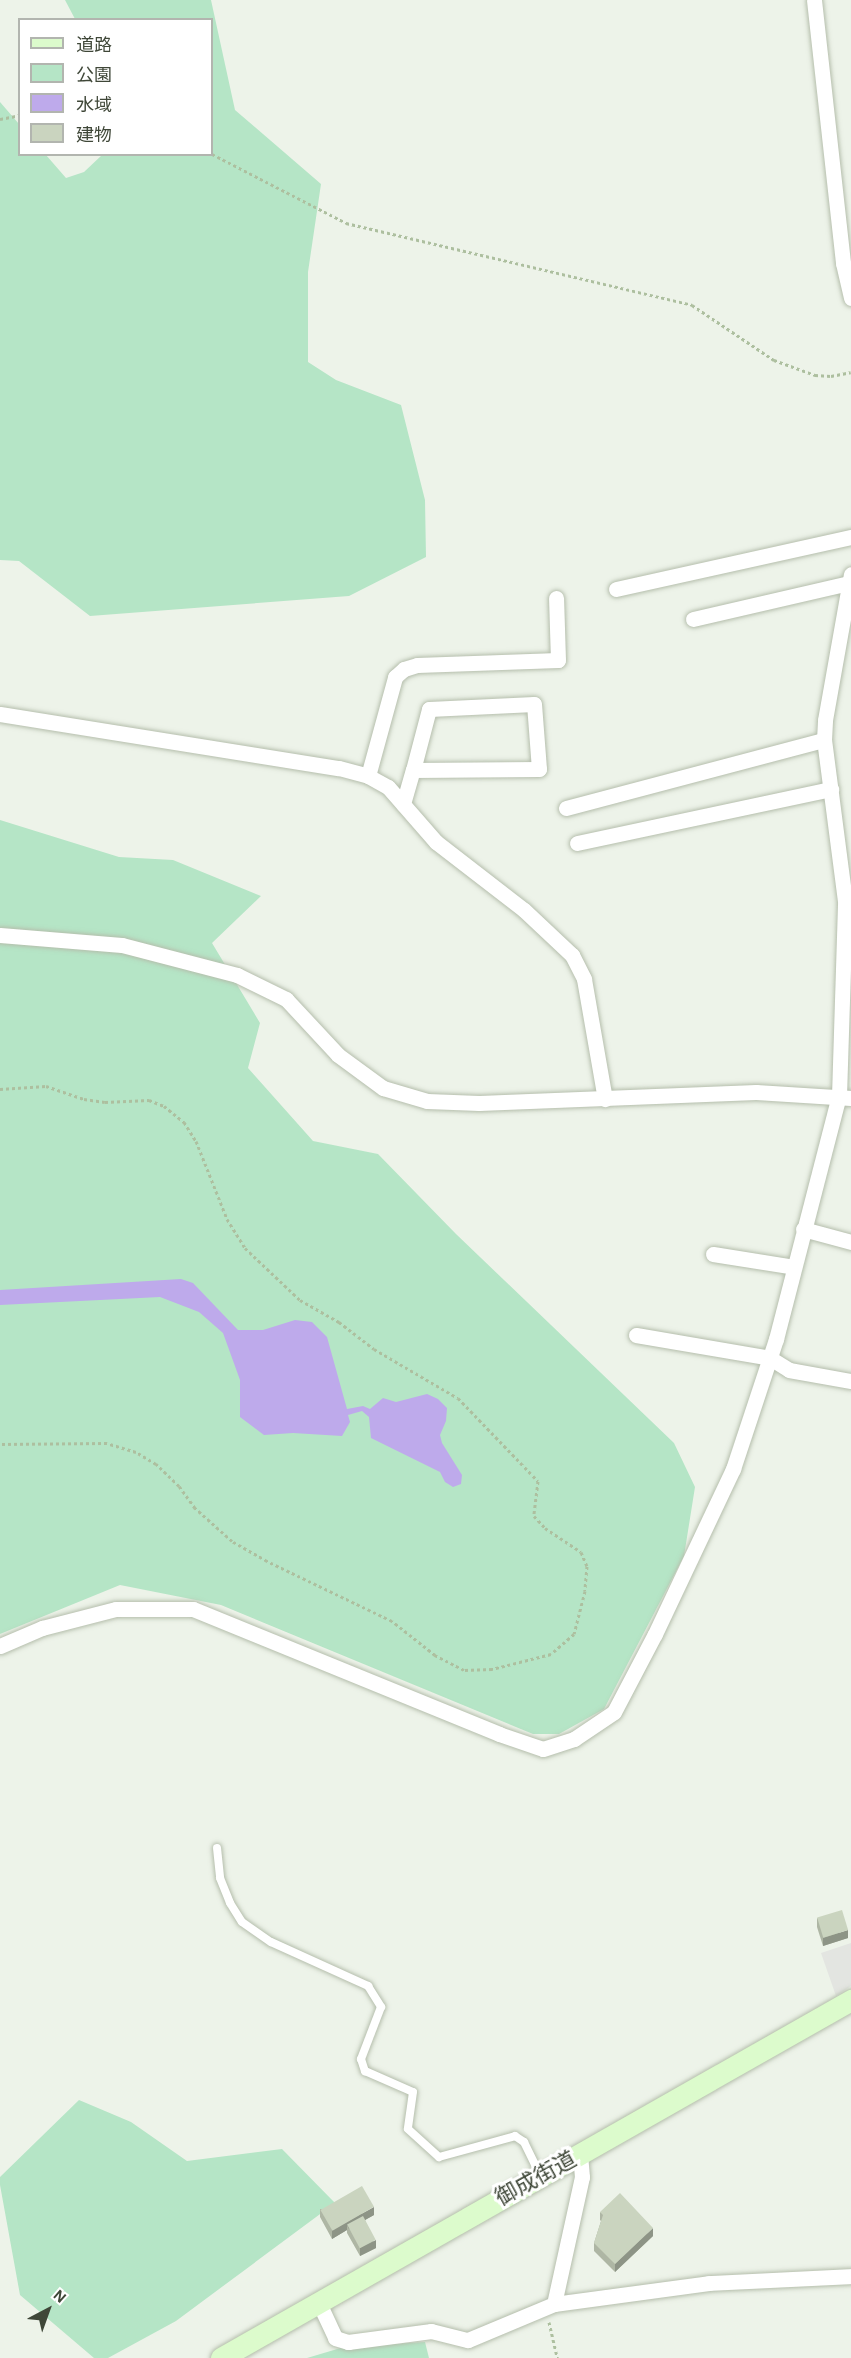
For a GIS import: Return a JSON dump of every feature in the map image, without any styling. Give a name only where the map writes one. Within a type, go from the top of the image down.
[{"type":"street","points":[[813,0],[843,263],[851,298]]},
{"type":"street","points":[[616,589],[851,537]]},
{"type":"street","points":[[0,1646],[42,1628],[116,1609],[193,1609],[499,1734],[543,1749],[574,1739],[614,1712],[655,1634],[733,1469],[770,1358],[803,1229],[845,1097],[845,901],[824,740],[825,720],[850,579],[693,619]]},
{"type":"street","points":[[368,776],[395,677],[404,669],[417,665],[558,660],[556,598]]},
{"type":"street","points":[[403,804],[412,770],[429,709],[534,705],[539,769],[412,770]]},
{"type":"street","points":[[0,714],[317,764],[368,776],[388,787],[436,842],[524,910],[572,955],[584,979],[605,1099]]},
{"type":"street","points":[[566,808],[824,740]]},
{"type":"street","points":[[577,843],[831,789]]},
{"type":"street","points":[[0,935],[122,945],[237,975],[286,999],[338,1055],[383,1088],[427,1101],[479,1103],[756,1092],[845,1097]]},
{"type":"street","points":[[803,1229],[851,1242]]},
{"type":"street","points":[[713,1254],[794,1267]]},
{"type":"street","points":[[636,1335],[770,1358],[789,1370],[850,1377]]},
{"type":"street","name":"御成街道","points":[[221,2358],[851,2000]]},
{"type":"street","points":[[550,2306],[582,2177],[580,2154]]},
{"type":"street","points":[[319,2303],[335,2338],[348,2342],[431,2331],[468,2340],[550,2306],[709,2283],[851,2276]]},
{"type":"lane","points":[[217,1848],[220,1878],[230,1903],[242,1922],[271,1942],[368,1986],[381,2007],[361,2060],[365,2071],[413,2092],[408,2129],[439,2157],[515,2136],[524,2142],[541,2176]]},
{"type":"path","points":[[0,119],[18,115]]},
{"type":"path","points":[[213,155],[346,223],[692,305],[774,360],[815,375],[831,376],[851,372]]},
{"type":"path","points":[[0,1089],[46,1086],[84,1099],[105,1102],[149,1100],[164,1106],[184,1122],[196,1141],[227,1219],[245,1248],[300,1300],[339,1322],[374,1349],[458,1398],[538,1481],[534,1516],[545,1528],[580,1552],[587,1566],[585,1591],[574,1634],[551,1654],[492,1669],[464,1670],[435,1655],[392,1621],[267,1562],[232,1541],[195,1508],[156,1464],[136,1452],[107,1443],[0,1444]]},
{"type":"path","points":[[550,2306],[557,2358]]},
{"type":"green space","points":[[65,0],[211,0],[235,110],[321,184],[308,272],[308,362],[336,380],[401,405],[425,500],[426,557],[349,596],[90,616],[19,561],[0,560],[0,102],[18,123],[18,156],[47,156],[66,178],[84,172],[101,156],[213,156],[213,18],[74,18]]},
{"type":"green space","points":[[0,820],[119,857],[173,860],[261,896],[212,943],[260,1023],[248,1068],[313,1141],[378,1154],[456,1234],[674,1443],[695,1487],[684,1556],[604,1709],[559,1734],[533,1734],[221,1605],[120,1585],[0,1634]]},
{"type":"green space","points":[[79,2100],[131,2122],[187,2161],[282,2149],[335,2203],[176,2321],[108,2358],[94,2358],[20,2295],[0,2185],[0,2177]]},
{"type":"green space","points":[[425,2342],[429,2358],[307,2358],[344,2347]]},
{"type":"shaded area","points":[[851,1943],[851,1986],[836,1996],[821,1953]]},
{"type":"water","points":[[181,1279],[193,1283],[238,1330],[263,1330],[295,1320],[312,1322],[327,1337],[347,1409],[363,1406],[370,1409],[383,1398],[396,1402],[427,1394],[438,1399],[447,1408],[446,1421],[440,1435],[442,1443],[462,1475],[461,1484],[453,1487],[445,1482],[440,1472],[371,1438],[369,1417],[362,1411],[348,1415],[350,1422],[342,1436],[293,1433],[264,1435],[240,1417],[240,1380],[223,1333],[199,1312],[160,1297],[0,1305],[0,1290]]},
{"type":"building","points":[[842,1910],[848,1930],[823,1938],[817,1918]]},
{"type":"building","points":[[362,2186],[374,2207],[332,2231],[320,2210]]},
{"type":"building","points":[[620,2193],[653,2228],[615,2264],[594,2243],[603,2215],[600,2212]]},
{"type":"building","points":[[363,2216],[376,2240],[360,2248],[347,2224]]}]
